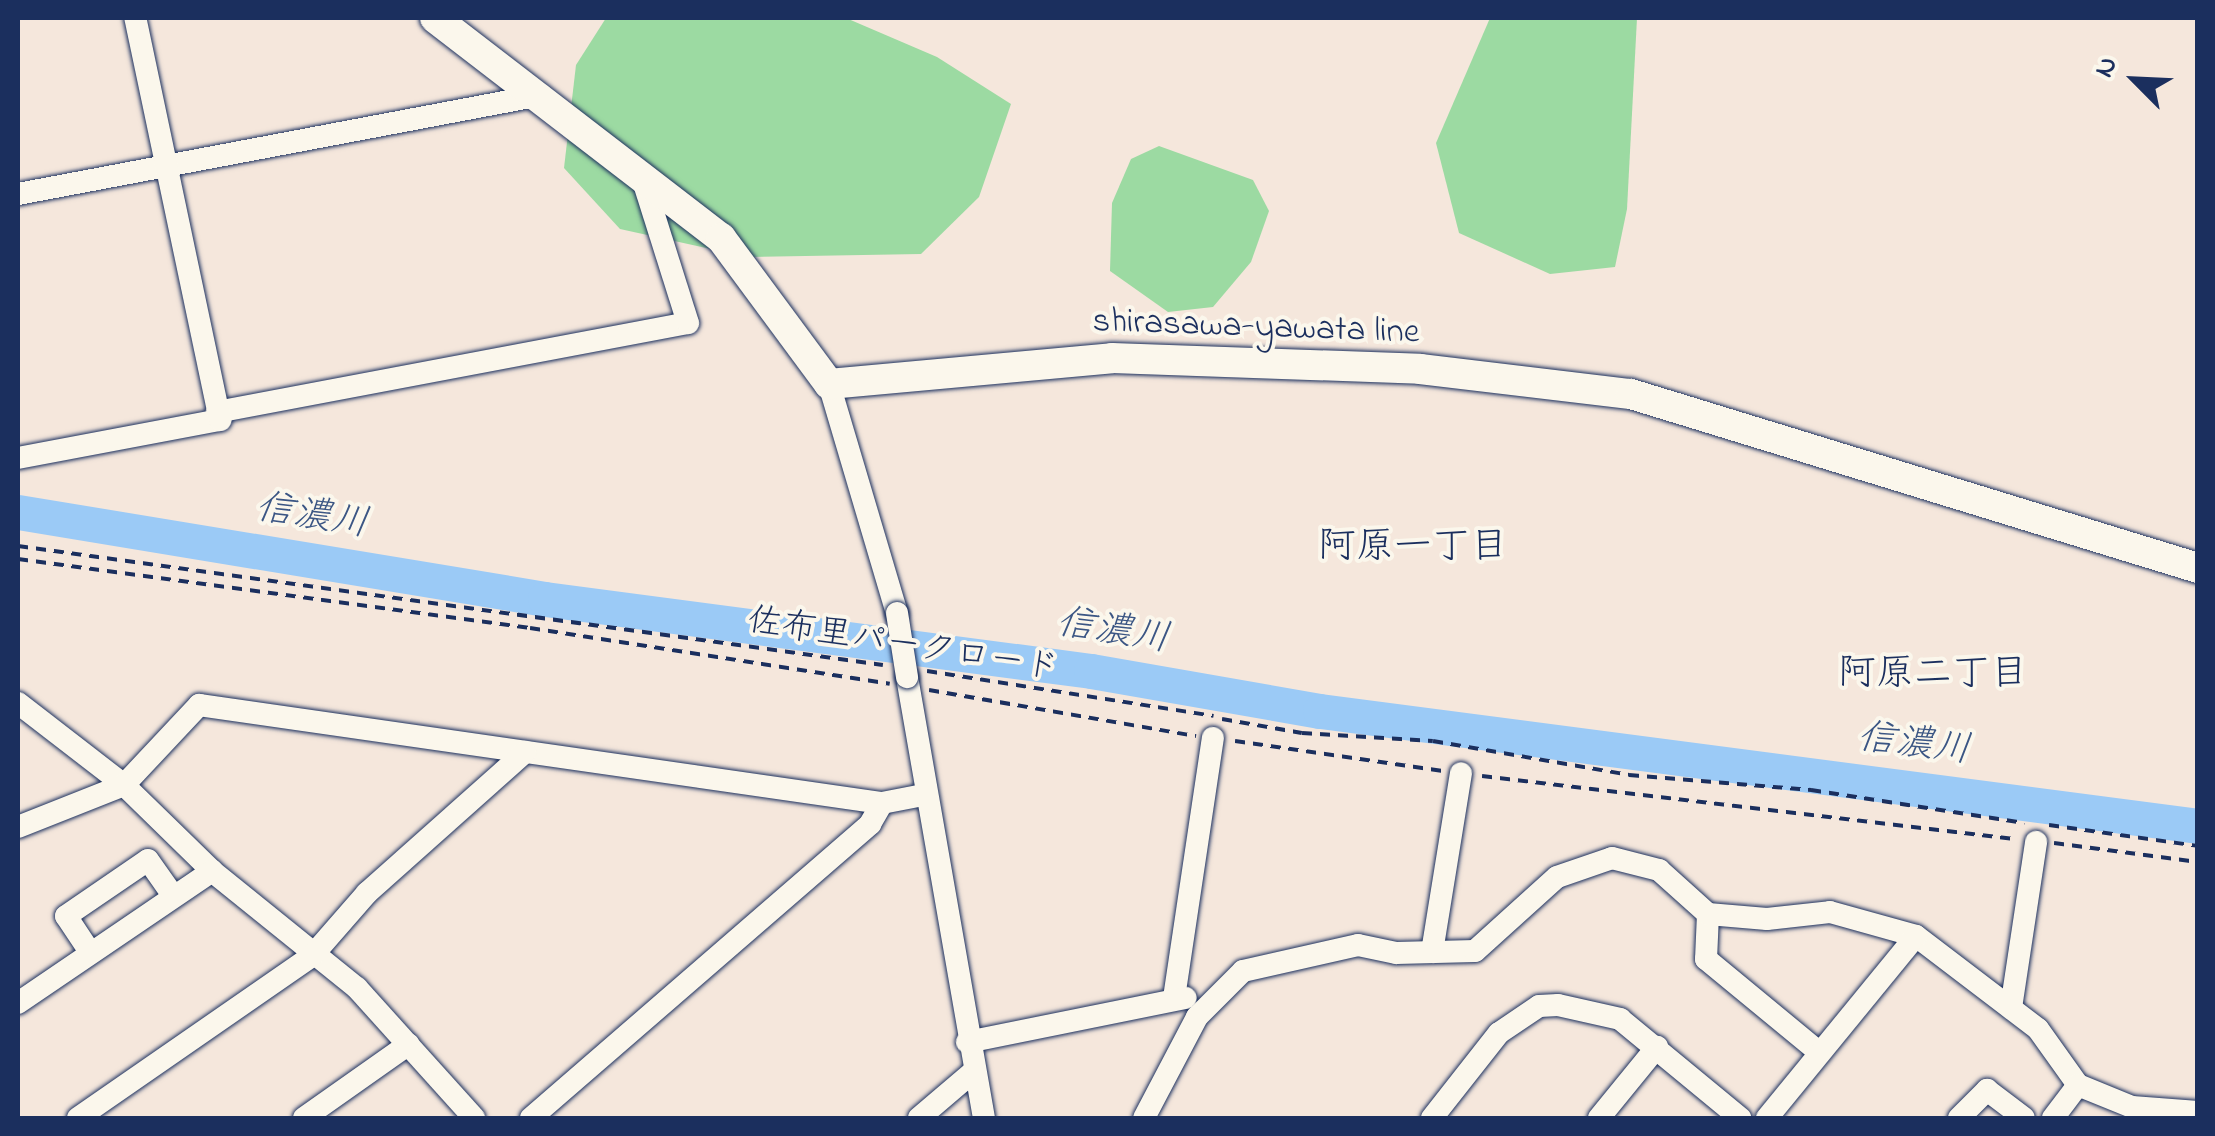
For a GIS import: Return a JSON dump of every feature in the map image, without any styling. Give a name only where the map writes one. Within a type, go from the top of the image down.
[{"type":"main road","points":[[435,18],[640,170],[721,238],[829,384]]},
{"type":"main road","name":"shirasawa-yawata line","points":[[829,384],[1112,358],[1420,369],[1632,394],[2198,568]]},
{"type":"street","points":[[18,458],[220,420],[135,18]]},
{"type":"street","points":[[18,194],[165,163],[541,96]]},
{"type":"street","points":[[218,412],[688,322],[640,170]]},
{"type":"street","points":[[829,384],[897,613],[924,795],[984,1118]]},
{"type":"street","points":[[18,827],[124,785],[199,705],[882,802],[924,795]]},
{"type":"street","points":[[22,712],[124,785],[212,871],[312,956],[357,988],[474,1118]]},
{"type":"street","points":[[1174,998],[1213,738]]},
{"type":"street","points":[[78,1118],[312,956],[367,893],[526,752]]},
{"type":"street","points":[[1432,952],[1462,773]]},
{"type":"street","points":[[531,1118],[870,824],[882,802]]},
{"type":"street","points":[[2011,1008],[2036,842]]},
{"type":"street","points":[[1144,1118],[1161,1078],[1215,998],[1243,971],[1358,945],[1432,952],[1475,951],[1557,877],[1612,858],[1660,870],[1708,914],[1767,919],[1830,912],[1916,936],[2038,1029],[2078,1086],[2132,1108],[2198,1112]]},
{"type":"street","points":[[90,952],[66,916],[148,860],[172,894]]},
{"type":"street","points":[[18,1003],[172,894],[212,871]]},
{"type":"street","points":[[1708,914],[1706,960],[1818,1052]]},
{"type":"street","points":[[1767,1118],[1916,936]]},
{"type":"street","points":[[968,1042],[1174,998],[1215,998]]},
{"type":"street","points":[[1432,1118],[1499,1033],[1539,1006],[1579,1006],[1620,1019],[1740,1118]]},
{"type":"street","points":[[304,1118],[409,1044]]},
{"type":"street","points":[[1599,1118],[1657,1047]]},
{"type":"street","points":[[919,1118],[973,1072]]},
{"type":"street","points":[[2053,1118],[2078,1086]]},
{"type":"street","points":[[1958,1118],[1987,1090],[2024,1118]]},
{"type":"path","name":"佐布里パークロード","points":[[18,546],[1271,730],[1433,741],[1629,776],[1812,790],[1932,813],[2198,846]]},
{"type":"path","points":[[18,560],[906,675],[1213,738],[1462,773],[2198,862]]},
{"type":"green space","points":[[606,18],[846,18],[937,57],[1011,104],[979,197],[921,254],[747,257],[620,229],[564,168],[576,65]]},
{"type":"green space","points":[[1490,18],[1637,18],[1627,209],[1615,267],[1550,274],[1459,233],[1436,143]]},
{"type":"green space","points":[[1159,146],[1253,180],[1269,211],[1251,262],[1213,307],[1168,312],[1110,271],[1112,203],[1131,159]]},
{"type":"waterway","name":"信濃川","points":[[18,512],[545,599],[1091,671],[1320,711],[2198,826]]},
{"type":"district","name":"阿原一丁目","points":[[1413,549]]},
{"type":"district","name":"阿原二丁目","points":[[1933,676]]}]
